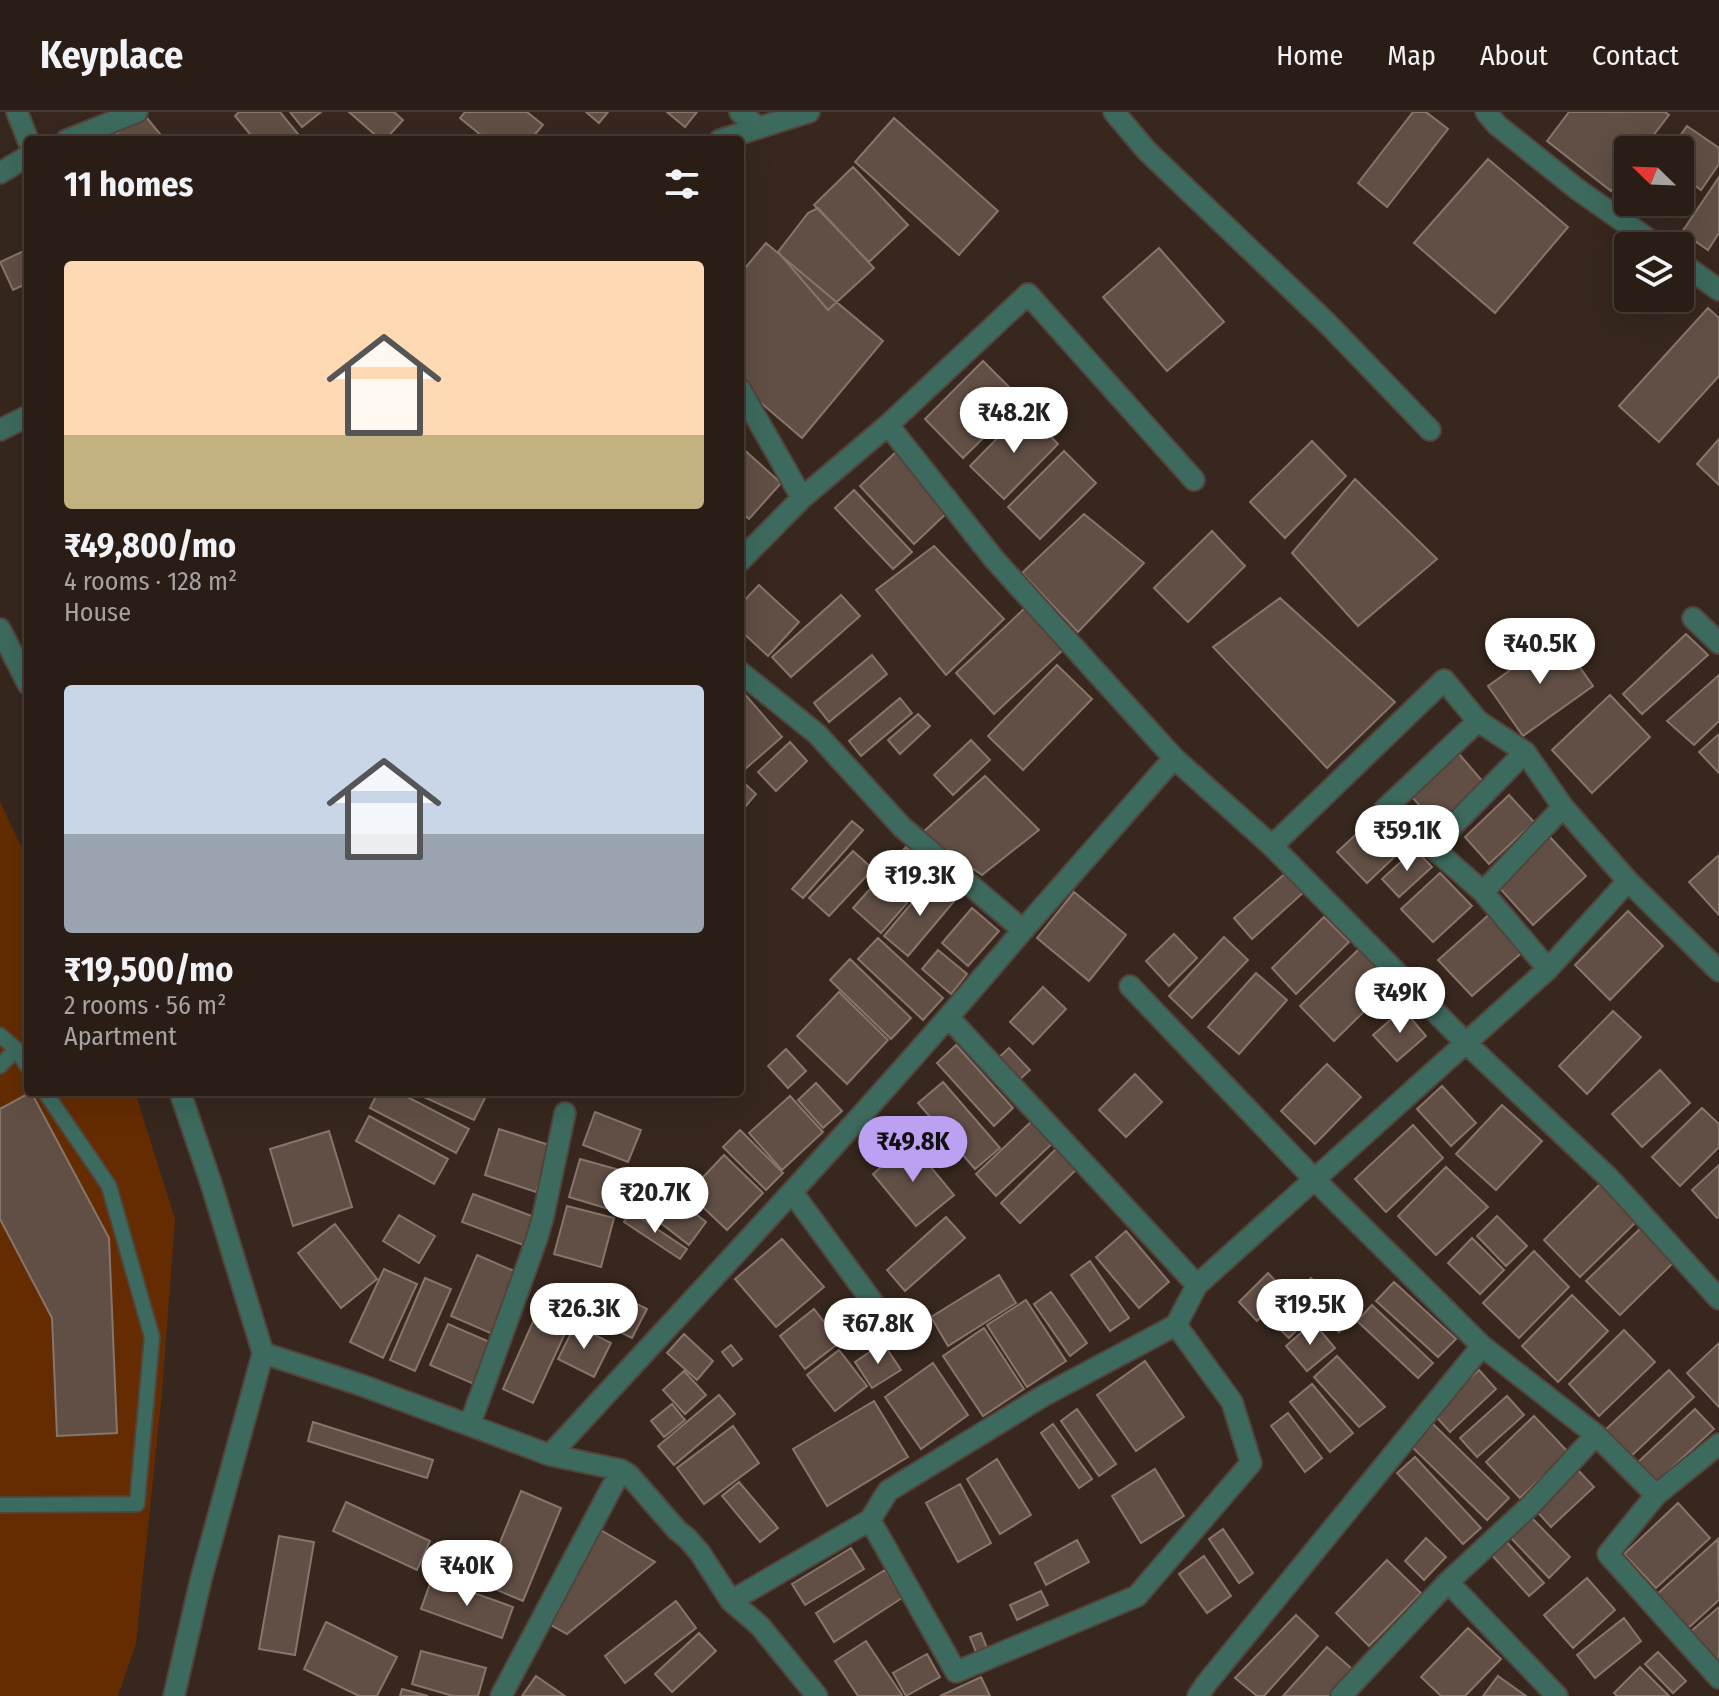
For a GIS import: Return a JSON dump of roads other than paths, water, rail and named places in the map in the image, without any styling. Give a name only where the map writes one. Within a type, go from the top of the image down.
[{"type":"street","points":[[17,112],[26,136]]},
{"type":"street","points":[[77,136],[137,112]]},
{"type":"street","points":[[740,112],[759,128]]},
{"type":"street","points":[[733,136],[809,112]]},
{"type":"street","points":[[1114,112],[1147,151],[1328,324],[1430,430]]},
{"type":"street","points":[[1499,116],[1577,189],[1638,232]]},
{"type":"street","points":[[0,173],[24,158]]},
{"type":"street","points":[[1694,272],[1719,290]]},
{"type":"street","points":[[744,557],[802,498],[888,425],[1028,294],[1194,480]]},
{"type":"street","points":[[744,396],[802,498]]},
{"type":"street","points":[[0,430],[24,418]]},
{"type":"street","points":[[888,425],[994,559],[1174,758],[1272,846],[1467,1044],[1609,1178],[1719,1299]]},
{"type":"street","points":[[1693,618],[1719,643]]},
{"type":"street","points":[[0,629],[24,676]]},
{"type":"street","points":[[744,675],[817,734],[902,827],[1023,930]]},
{"type":"street","points":[[1272,846],[1444,680],[1478,721],[1525,752],[1563,807],[1628,881],[1719,971]]},
{"type":"street","points":[[1478,721],[1385,809],[1483,892],[1548,969]]},
{"type":"street","points":[[1432,847],[1525,752]]},
{"type":"street","points":[[550,1455],[949,1018],[1174,758]]},
{"type":"street","points":[[1483,892],[1563,807]]},
{"type":"street","points":[[731,1601],[870,1520],[888,1491],[1043,1396],[1176,1325],[1197,1285],[1548,969],[1628,881]]},
{"type":"street","points":[[1130,986],[1315,1180],[1482,1346],[1596,1435],[1656,1495]]},
{"type":"street","points":[[949,1018],[1197,1285]]},
{"type":"street","points":[[174,1696],[201,1579],[263,1353],[181,1096]]},
{"type":"street","points":[[470,1424],[537,1238],[565,1113]]},
{"type":"street","points":[[792,1192],[896,1334]]},
{"type":"street","points":[[870,1520],[956,1672],[1137,1596],[1251,1463],[1232,1402],[1176,1325]]},
{"type":"street","points":[[1198,1696],[1482,1346]]},
{"type":"street","points":[[263,1353],[470,1424],[550,1455],[621,1470],[694,1545],[731,1601],[760,1626],[817,1696]]},
{"type":"street","points":[[1341,1696],[1448,1582],[1531,1505],[1596,1435]]},
{"type":"street","points":[[1719,1444],[1656,1495],[1608,1554],[1719,1678]]},
{"type":"street","points":[[501,1696],[621,1470]]},
{"type":"street","points":[[1448,1582],[1557,1696]]},
{"type":"lane","points":[[0,1035],[24,1061]]},
{"type":"lane","points":[[0,1066],[16,1049]]},
{"type":"lane","points":[[0,1505],[137,1504],[152,1337],[109,1186],[48,1096]]}]
